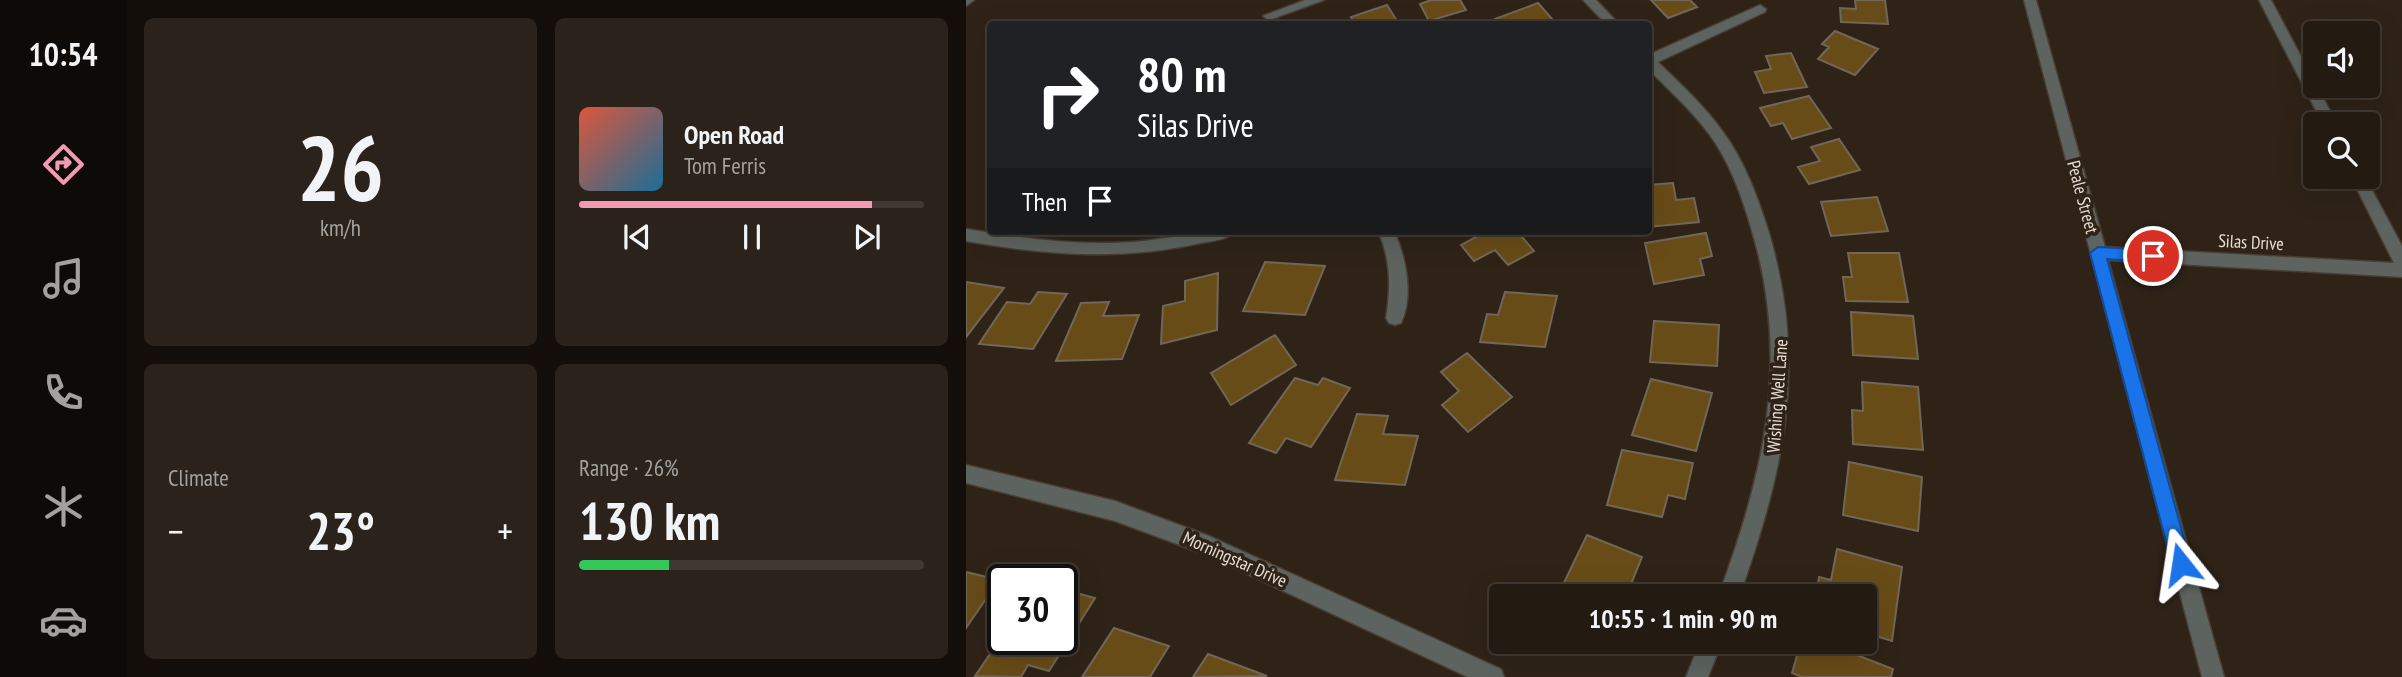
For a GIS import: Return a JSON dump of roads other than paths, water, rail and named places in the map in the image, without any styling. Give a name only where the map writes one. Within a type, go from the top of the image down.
[{"type":"street","points":[[1269,16],[1318,0]]},
{"type":"street","points":[[1589,0],[1610,21]]},
{"type":"street","name":"Peale Street","points":[[2030,0],[2213,677]]},
{"type":"street","points":[[2265,0],[2324,112]]},
{"type":"street","points":[[1652,60],[1760,9]]},
{"type":"street","name":"Wishing Well Lane","points":[[1652,64],[1717,134],[1747,190],[1769,253],[1782,328],[1782,384],[1773,458],[1749,542],[1733,584]]},
{"type":"street","points":[[2364,189],[2402,262]]},
{"type":"street","points":[[966,236],[1049,246],[1122,249],[1210,235]]},
{"type":"street","points":[[1388,235],[1395,248],[1400,284],[1395,318]]},
{"type":"street","name":"Silas Drive","points":[[2098,253],[2402,270]]},
{"type":"street","name":"Morningstar Drive","points":[[966,474],[1115,511],[1209,546],[1493,677]]},
{"type":"street","points":[[1697,677],[1706,654]]}]
